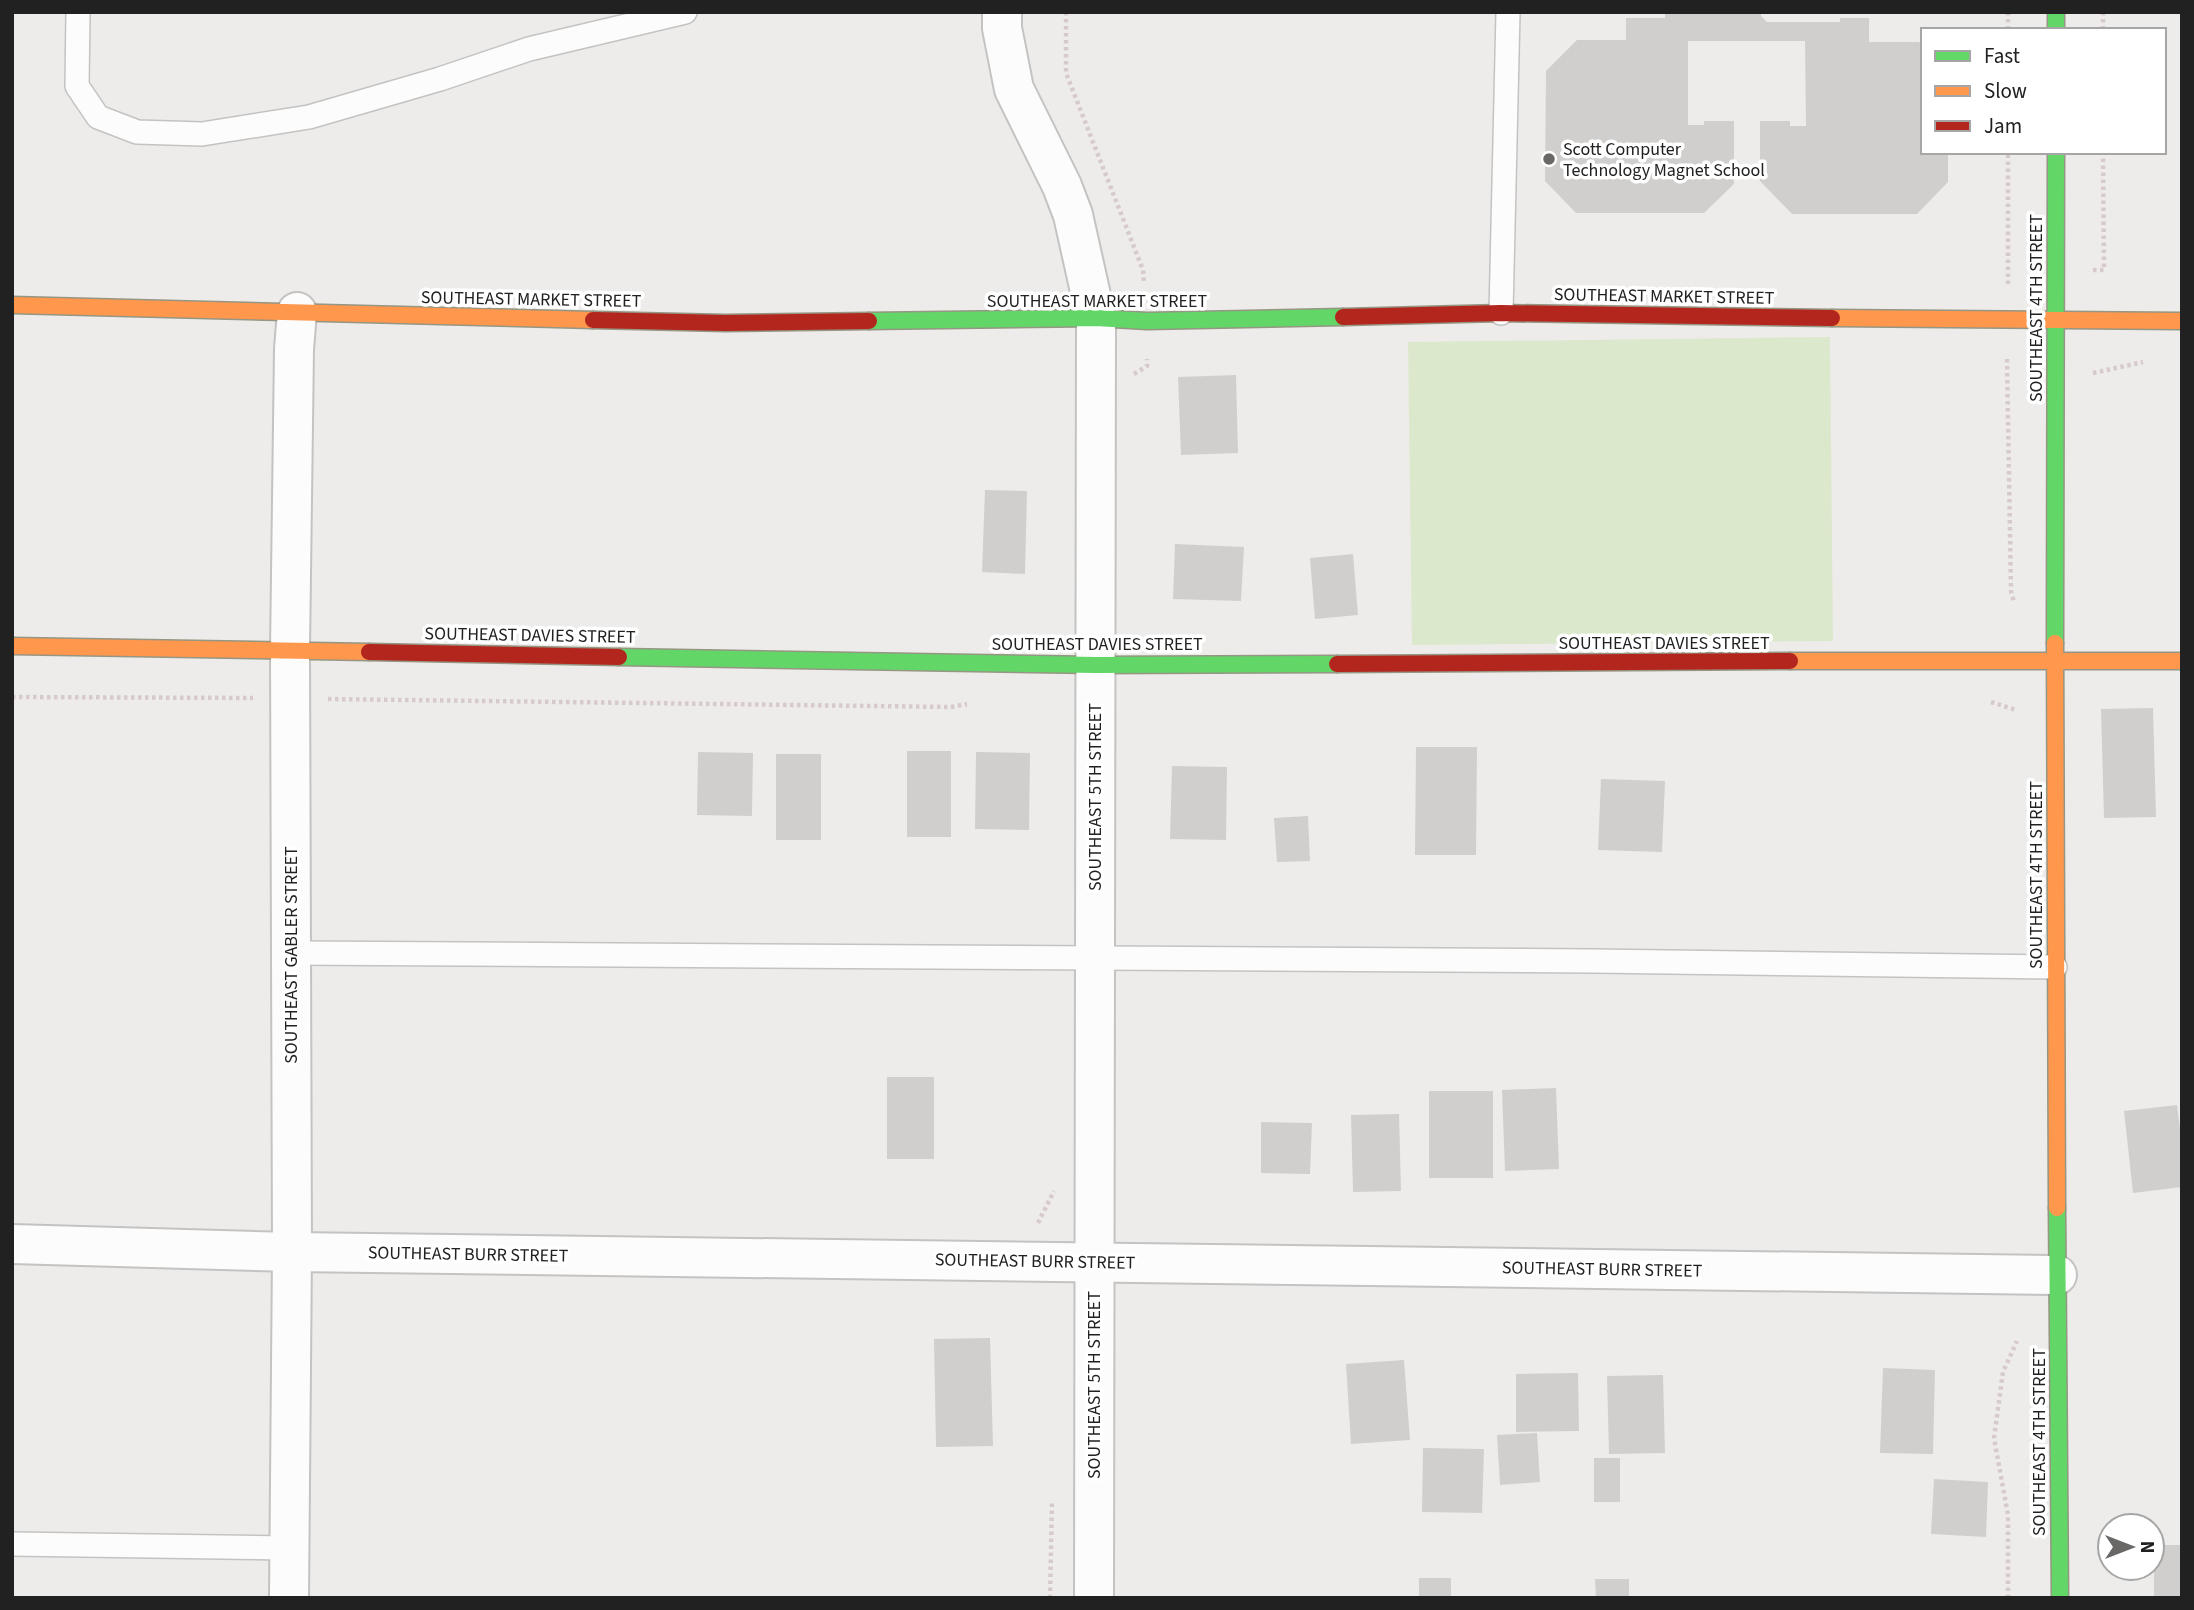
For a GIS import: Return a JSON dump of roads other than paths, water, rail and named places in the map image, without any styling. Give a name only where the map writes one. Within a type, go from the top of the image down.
[{"type":"street","name":"SOUTHEAST 5TH STREET","points":[[1002,12],[1002,28],[1014,89],[1062,186],[1073,215],[1096,318],[1094,1598]]},
{"type":"street","name":"SOUTHEAST 4TH STREET","points":[[2056,154],[2056,967],[2060,1598]]},
{"type":"street","name":"SOUTHEAST MARKET STREET","points":[[12,305],[725,323],[1096,318],[1147,321],[1501,313],[2182,321]]},
{"type":"street","name":"SOUTHEAST GABLER STREET","points":[[289,1598],[292,1252],[290,650],[294,349],[297,312]]},
{"type":"street","name":"SOUTHEAST DAVIES STREET","points":[[12,646],[1096,665],[2182,661]]},
{"type":"street","name":"SOUTHEAST BURR STREET","points":[[12,1244],[292,1252],[2057,1275]]},
{"type":"lane","points":[[78,12],[77,86],[99,117],[137,132],[202,134],[309,117],[440,79],[528,49],[685,12]]},
{"type":"lane","points":[[1501,313],[1508,12]]},
{"type":"lane","points":[[291,953],[1579,960],[2056,967]]},
{"type":"lane","points":[[12,1544],[290,1548]]},
{"type":"place","name":"Scott Computer Technology Magnet School","points":[[1549,159]]}]
